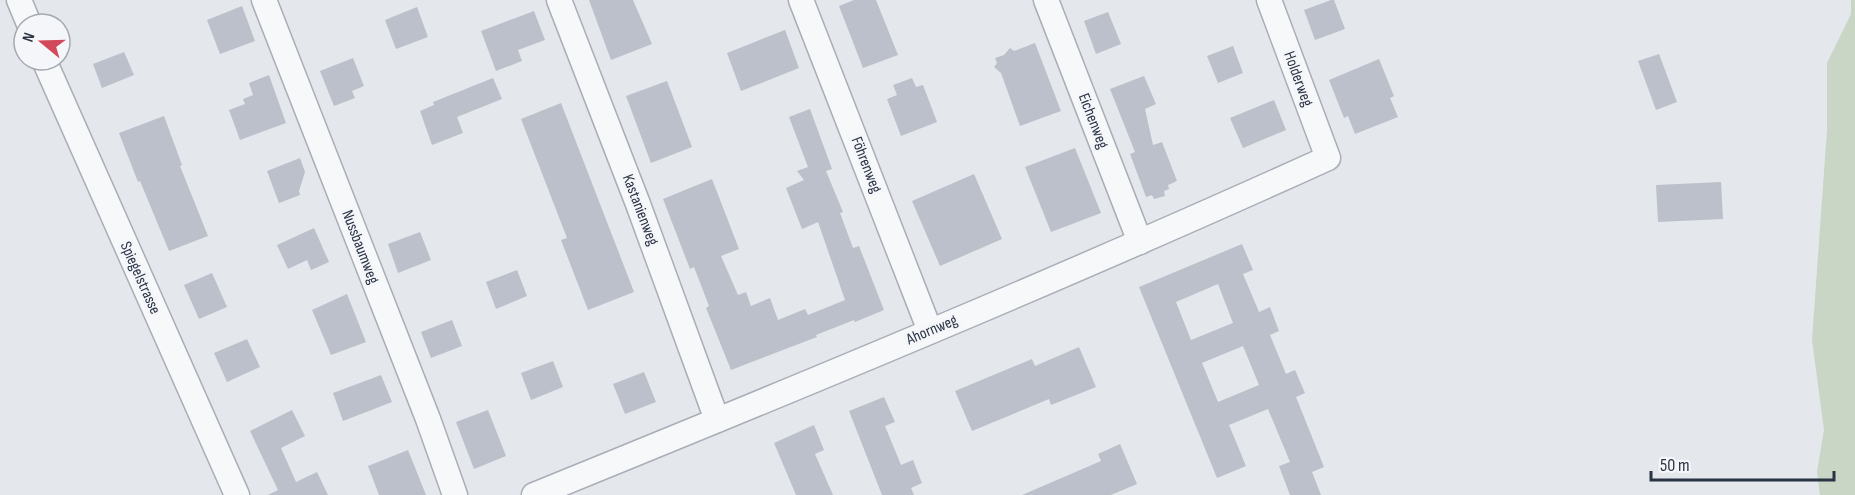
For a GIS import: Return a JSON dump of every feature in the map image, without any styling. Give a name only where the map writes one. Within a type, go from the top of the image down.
[{"type":"street","name":"Nussbaumweg","points":[[264,0],[428,419],[455,495]]},
{"type":"street","name":"Kastanienweg","points":[[559,0],[638,204],[717,420]]},
{"type":"street","name":"Föhrenweg","points":[[801,0],[930,331]]},
{"type":"street","name":"Eichenweg","points":[[1046,0],[1140,242]]},
{"type":"street","name":"Holderweg","points":[[1269,0],[1328,158]]},
{"type":"street","name":"Spiegelstrasse","points":[[49,72],[237,495]]},
{"type":"street","name":"Ahornweg","points":[[534,495],[1140,242],[1328,158]]},
{"type":"green space","points":[[1851,0],[1855,0],[1855,495],[1820,495],[1817,472],[1824,430],[1812,340],[1827,130],[1827,63],[1851,14]]},
{"type":"building","points":[[589,0],[633,0],[652,44],[611,60]]},
{"type":"building","points":[[854,0],[876,0],[898,55],[863,68],[839,6]]},
{"type":"building","points":[[1334,0],[1345,29],[1315,40],[1304,10]]},
{"type":"building","points":[[242,6],[255,41],[220,54],[207,20]]},
{"type":"building","points":[[417,7],[428,37],[396,49],[385,20]]},
{"type":"building","points":[[534,11],[545,40],[518,50],[522,61],[496,71],[481,31]]},
{"type":"building","points":[[1108,12],[1121,44],[1096,54],[1084,21]]},
{"type":"building","points":[[785,30],[799,68],[741,91],[727,53]]},
{"type":"building","points":[[1035,43],[1061,111],[1020,126],[1001,73],[994,67],[997,63],[995,58],[1004,55],[1010,48],[1014,51]]},
{"type":"building","points":[[1233,46],[1243,73],[1218,83],[1207,56]]},
{"type":"building","points":[[124,52],[134,75],[102,88],[93,64]]},
{"type":"building","points":[[1659,54],[1677,102],[1656,110],[1638,61]]},
{"type":"building","points":[[353,58],[364,86],[352,91],[355,98],[334,106],[320,71]]},
{"type":"building","points":[[1379,59],[1394,96],[1390,98],[1398,117],[1355,134],[1348,116],[1344,118],[1329,80]]},
{"type":"building","points":[[269,75],[286,123],[240,140],[229,110],[245,104],[243,99],[253,95],[249,83]]},
{"type":"building","points":[[1144,76],[1156,104],[1145,109],[1153,145],[1162,142],[1177,181],[1168,185],[1169,189],[1164,191],[1165,196],[1154,199],[1152,195],[1146,197],[1130,154],[1135,152],[1110,89]]},
{"type":"building","points":[[493,78],[502,99],[457,117],[463,133],[432,145],[420,111],[434,105],[433,102]]},
{"type":"building","points":[[912,78],[916,87],[923,85],[937,122],[901,136],[887,99],[897,95],[893,85]]},
{"type":"building","points":[[667,81],[692,147],[651,163],[626,96]]},
{"type":"building","points":[[1274,100],[1286,130],[1243,148],[1230,118]]},
{"type":"building","points":[[561,103],[634,292],[588,310],[561,240],[567,238],[521,119]]},
{"type":"building","points":[[810,109],[832,169],[826,171],[843,212],[840,213],[853,248],[859,246],[884,310],[731,370],[706,308],[709,306],[694,267],[690,269],[663,199],[712,179],[739,249],[721,256],[738,295],[746,292],[751,306],[770,298],[778,320],[805,309],[808,315],[845,300],[818,222],[802,229],[786,188],[804,180],[797,171],[808,167],[789,117]]},
{"type":"building","points":[[164,116],[182,165],[180,166],[208,236],[169,251],[119,133]]},
{"type":"building","points":[[1075,148],[1101,213],[1051,232],[1025,167]]},
{"type":"building","points":[[300,158],[305,172],[299,191],[300,195],[279,203],[267,171]]},
{"type":"building","points":[[974,174],[1002,239],[940,266],[912,201]]},
{"type":"building","points":[[1721,182],[1723,219],[1658,222],[1656,185]]},
{"type":"building","points":[[314,228],[329,262],[311,270],[307,260],[288,269],[277,245]]},
{"type":"building","points":[[420,232],[431,260],[398,273],[388,244]]},
{"type":"building","points":[[1242,244],[1253,270],[1243,274],[1259,312],[1270,307],[1279,331],[1270,335],[1286,374],[1295,370],[1305,393],[1296,397],[1324,467],[1312,472],[1321,495],[1290,495],[1279,466],[1290,462],[1268,409],[1229,425],[1246,466],[1217,478],[1139,287]],"holes":[[[1218,284],[1233,323],[1191,340],[1176,302]],[[1243,346],[1259,385],[1218,402],[1202,363]]]},
{"type":"building","points":[[517,270],[527,296],[496,309],[486,282]]},
{"type":"building","points":[[212,273],[227,307],[199,319],[184,285]]},
{"type":"building","points":[[347,294],[366,342],[331,355],[312,310]]},
{"type":"building","points":[[452,320],[462,346],[431,358],[421,332]]},
{"type":"building","points":[[247,339],[260,367],[227,382],[214,353]]},
{"type":"building","points":[[1079,347],[1096,387],[1051,405],[1049,399],[972,431],[955,391],[1032,359],[1035,366]]},
{"type":"building","points":[[553,361],[563,387],[531,400],[521,373]]},
{"type":"building","points":[[644,372],[656,402],[625,414],[613,384]]},
{"type":"building","points":[[381,375],[392,402],[343,421],[333,393]]},
{"type":"building","points":[[884,397],[895,422],[885,426],[901,465],[913,460],[922,483],[911,488],[914,495],[882,495],[849,411]]},
{"type":"building","points":[[292,410],[305,436],[281,448],[296,482],[317,472],[328,495],[268,495],[278,490],[250,431]]},
{"type":"building","points":[[488,410],[506,456],[474,469],[456,422]]},
{"type":"building","points":[[814,425],[824,450],[815,454],[833,495],[796,495],[774,443]]},
{"type":"building","points":[[1120,444],[1137,484],[1111,495],[1022,495],[1101,461],[1098,454]]},
{"type":"building","points":[[408,450],[426,495],[379,495],[368,466]]}]
